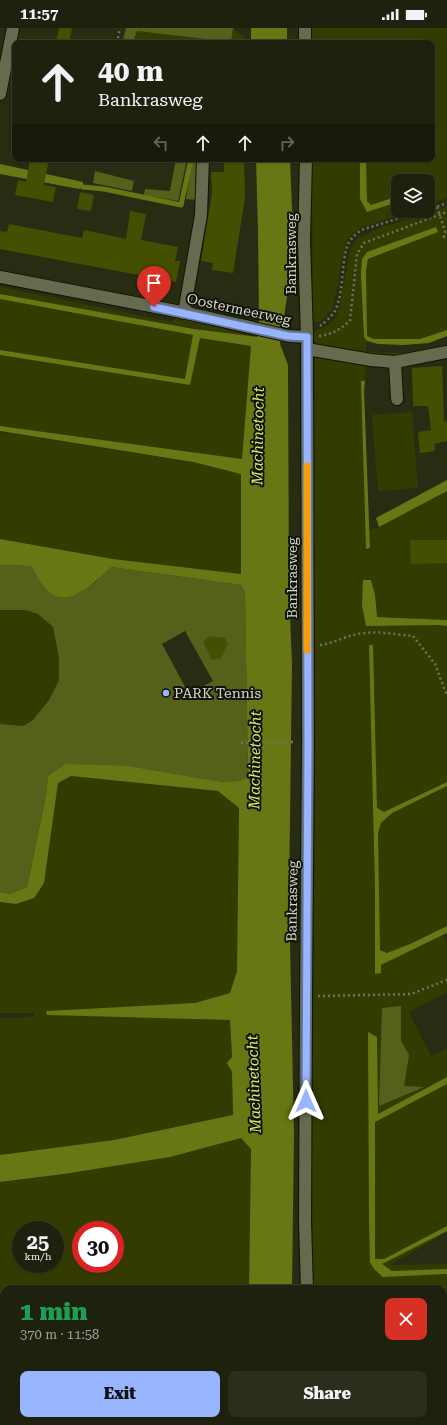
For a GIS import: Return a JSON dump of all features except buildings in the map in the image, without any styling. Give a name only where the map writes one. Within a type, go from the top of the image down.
[{"type":"street","points":[[0,94],[14,28]]},
{"type":"street","points":[[305,28],[305,40]]},
{"type":"street","points":[[184,313],[201,215],[203,162]]},
{"type":"street","name":"Bankrasweg","points":[[306,162],[304,240],[307,337],[308,744],[305,1222],[307,1285]]},
{"type":"street","name":"Oostermeerweg","points":[[0,278],[184,313],[288,336],[307,337]]},
{"type":"street","points":[[307,349],[371,360],[395,362],[447,352]]},
{"type":"street","points":[[395,362],[397,399]]},
{"type":"path","points":[[117,40],[120,28]]},
{"type":"path","points":[[447,203],[437,207],[438,215],[445,231],[444,237],[447,236]]},
{"type":"path","points":[[307,337],[330,335],[341,329],[350,321],[357,254],[364,243],[447,212]]},
{"type":"path","points":[[307,337],[328,320],[334,311],[339,296],[347,246],[354,236],[361,230],[400,218]]},
{"type":"path","points":[[307,646],[330,644],[347,636],[366,633],[413,636],[435,664],[447,696]]},
{"type":"path","points":[[241,744],[295,742]]},
{"type":"path","points":[[306,996],[411,994],[447,980]]},
{"type":"shaded area","points":[[126,28],[233,28],[231,40],[214,40],[137,31],[134,40],[123,40]]},
{"type":"shaded area","points":[[233,28],[247,40],[231,40]]},
{"type":"shaded area","points":[[311,28],[447,28],[447,198],[435,202],[435,174],[391,174],[391,198],[364,207],[368,212],[391,204],[391,218],[360,228],[347,240],[332,310],[320,322],[313,323],[312,162],[435,162],[435,40],[311,40]]},
{"type":"shaded area","points":[[137,31],[214,40],[135,40]]},
{"type":"shaded area","points":[[175,162],[186,162],[178,201],[144,195],[145,189],[170,191]]},
{"type":"shaded area","points":[[192,162],[201,162],[199,200],[186,199]]},
{"type":"shaded area","points":[[95,171],[134,181],[132,191],[93,183]]},
{"type":"shaded area","points":[[447,207],[447,330],[420,339],[374,339],[367,336],[366,270],[368,259],[438,232],[367,252],[361,275],[364,337],[367,341],[366,352],[401,353],[400,355],[367,357],[315,345],[313,332],[327,326],[336,318],[350,250],[358,238],[380,228],[412,218],[435,218],[435,211]]},
{"type":"shaded area","points":[[0,287],[172,322],[178,316],[194,322],[257,337],[194,329],[0,294]]},
{"type":"shaded area","points":[[0,299],[193,335],[186,379],[0,350]]},
{"type":"shaded area","points":[[200,338],[251,346],[242,459],[0,426],[0,355],[190,385]]},
{"type":"shaded area","points":[[315,355],[366,363],[364,390],[364,520],[370,543],[369,530],[379,527],[447,491],[447,620],[377,617],[447,624],[447,926],[410,944],[387,953],[380,950],[373,645],[369,646],[375,888],[375,974],[381,965],[444,935],[447,944],[447,992],[409,1012],[431,1056],[447,1048],[447,1077],[378,1114],[376,1121],[447,1084],[447,1232],[390,1265],[447,1264],[447,1285],[313,1285],[312,1140],[315,795]]},
{"type":"shaded area","points":[[412,412],[418,488],[378,491],[372,415]]},
{"type":"shaded area","points":[[0,432],[193,462],[241,473],[241,574],[113,559],[0,539]]},
{"type":"shaded area","points":[[0,565],[31,566],[46,587],[93,584],[111,567],[241,585],[245,593],[248,777],[238,781],[224,782],[129,766],[48,776],[46,795],[27,887],[10,894],[0,892],[0,724],[23,726],[33,720],[49,700],[59,680],[59,658],[53,627],[38,614],[25,610],[0,610]],"holes":[[[185,631],[213,681],[189,694],[162,644]]]},
{"type":"shaded area","points":[[0,610],[25,610],[38,614],[53,627],[59,658],[59,680],[49,700],[33,720],[23,726],[0,724]]},
{"type":"shaded area","points":[[71,776],[218,791],[239,808],[237,971],[230,993],[195,1003],[46,1011],[48,1015],[230,1020],[232,1057],[228,1063],[232,1072],[233,1116],[114,1140],[0,1155],[0,1018],[34,1017],[34,1013],[0,1013],[0,902],[16,904],[44,883],[58,782]]},
{"type":"shaded area","points":[[401,1006],[401,1041],[409,1055],[404,1086],[424,1087],[379,1106],[382,1008]]},
{"type":"shaded area","points":[[241,1138],[251,1149],[249,1285],[0,1285],[0,1182],[64,1174],[170,1157]]},
{"type":"water","points":[[251,28],[287,28],[287,40],[251,40]]},
{"type":"water","name":"Machinetocht","points":[[256,162],[290,162],[293,233],[289,283],[280,344],[288,365],[289,590],[292,664],[289,896],[294,1134],[292,1285],[249,1285],[251,1149],[241,1138],[170,1157],[64,1174],[0,1182],[0,1155],[114,1140],[233,1115],[232,1072],[227,1063],[232,1057],[230,1020],[47,1015],[46,1011],[195,1003],[230,993],[237,971],[239,808],[218,791],[71,776],[58,783],[44,883],[34,898],[16,904],[0,902],[0,892],[10,894],[27,887],[46,795],[48,776],[66,764],[129,766],[224,782],[238,781],[248,777],[245,593],[241,585],[111,567],[84,590],[67,597],[59,597],[46,589],[31,566],[0,565],[0,539],[113,559],[241,574],[241,474],[193,462],[0,431],[0,426],[242,459],[251,346],[200,338],[190,385],[0,355],[0,350],[185,379],[193,335],[0,299],[0,294],[194,329],[257,337],[259,321]]},
{"type":"water","points":[[360,162],[366,162],[367,201],[371,205],[391,198],[391,204],[367,212],[360,199]]},
{"type":"water","points":[[0,164],[83,182],[83,187],[79,189],[0,174]]},
{"type":"water","points":[[436,227],[438,232],[368,259],[366,270],[367,336],[374,339],[420,339],[447,330],[447,336],[429,343],[403,345],[378,344],[367,341],[364,337],[361,275],[362,259],[367,252]]},
{"type":"water","points":[[361,381],[365,381],[364,390],[370,548],[366,549]]},
{"type":"water","points":[[447,480],[447,491],[379,527],[376,518]]},
{"type":"water","points":[[363,580],[371,580],[375,595],[377,617],[447,620],[447,626],[366,626],[362,605]]},
{"type":"water","points":[[369,645],[373,645],[377,808],[384,812],[447,782],[447,786],[392,813],[381,823],[378,833],[380,950],[387,953],[410,944],[447,926],[447,933],[381,965],[381,973],[375,974],[375,888]]},
{"type":"water","points":[[368,1032],[377,1037],[378,1114],[447,1077],[447,1084],[375,1122],[375,1259],[384,1259],[447,1226],[447,1231],[382,1264],[392,1271],[447,1269],[447,1274],[383,1277],[374,1269],[370,1262]]},
{"type":"waterway","points":[[83,187],[104,189],[181,205],[190,162]]},
{"type":"slow traffic","points":[[307,466],[307,650]]},
{"type":"place","name":"PARK Tennis","points":[[166,693]]},
{"type":"route","points":[[154,307],[288,336],[307,337],[308,744],[306,1101]]}]
